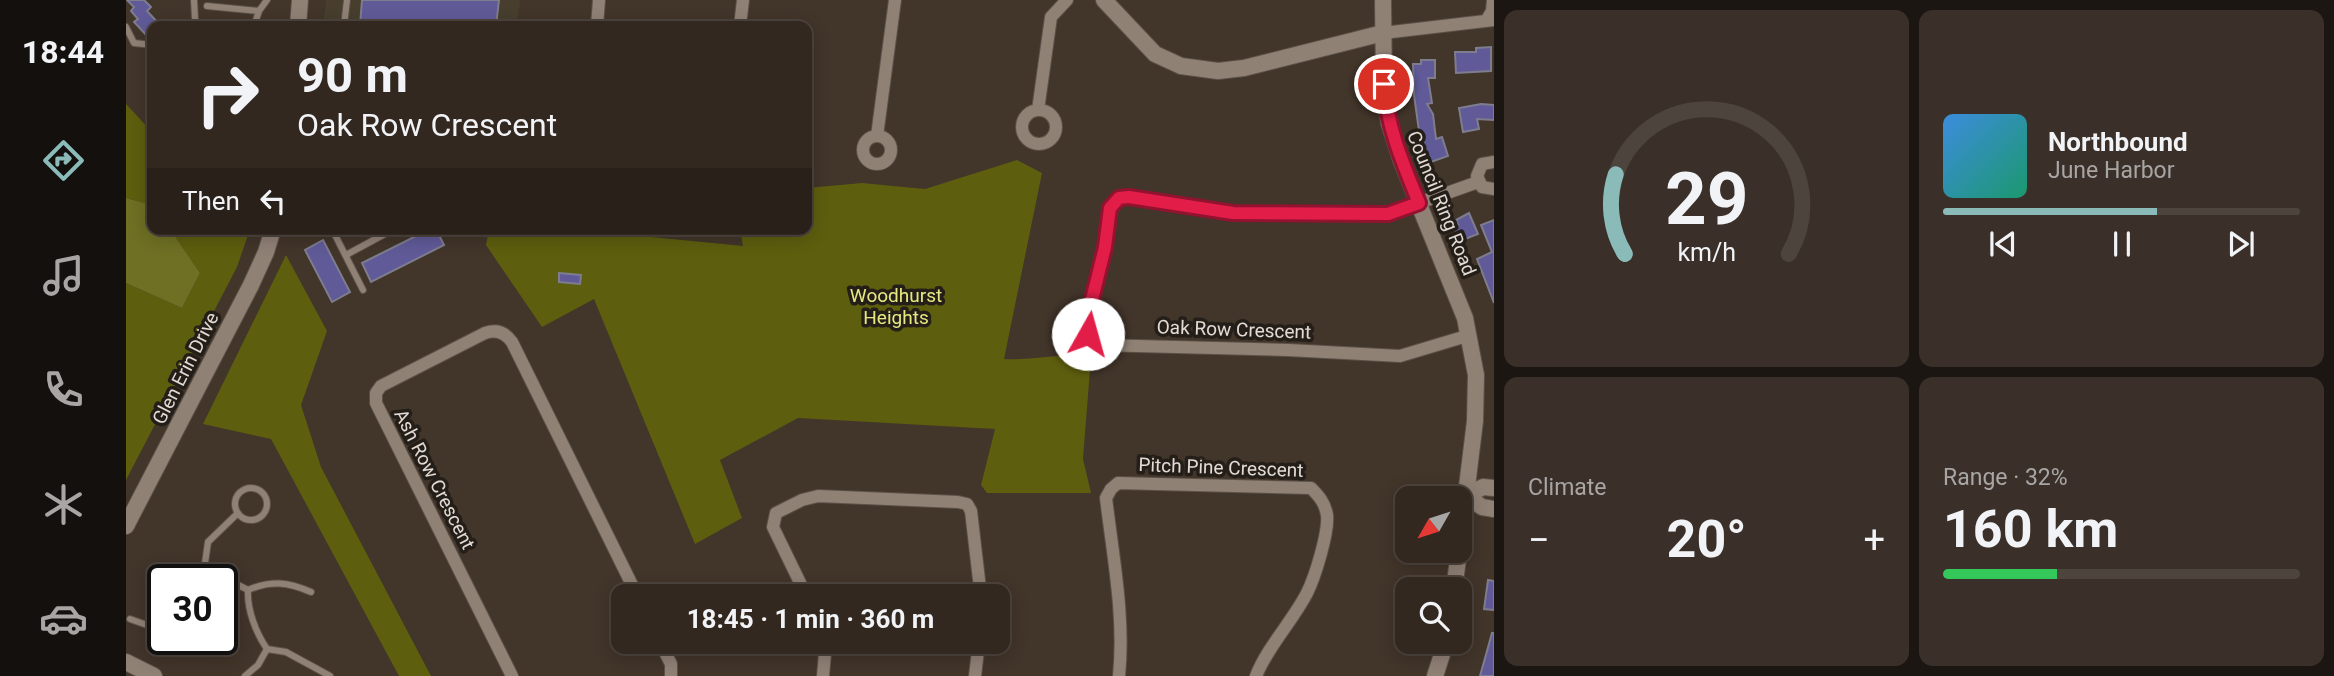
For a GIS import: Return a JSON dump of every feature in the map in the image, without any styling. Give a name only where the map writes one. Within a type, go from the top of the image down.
[{"type":"street","points":[[298,21],[300,0]]},
{"type":"street","points":[[598,21],[600,0]]},
{"type":"street","points":[[741,21],[743,0]]},
{"type":"street","points":[[877,136],[895,0]]},
{"type":"street","points":[[1038,110],[1051,17],[1067,0]]},
{"type":"street","points":[[1104,0],[1155,54],[1181,66],[1218,71],[1244,68],[1383,33],[1490,20],[1493,0]]},
{"type":"street","name":"Council Ring Road","points":[[1383,0],[1384,84],[1389,123],[1470,335],[1476,387],[1467,486]]},
{"type":"street","points":[[1494,162],[1488,162],[1478,169],[1478,182],[1482,187],[1494,190]]},
{"type":"street","name":"Oak Row Crescent","points":[[1470,335],[1400,356],[1275,349],[1099,345],[1093,342],[1088,334],[1086,324],[1105,247],[1110,208],[1119,198],[1129,197],[1233,213],[1388,214],[1478,182]]},
{"type":"street","name":"Glen Erin Drive","points":[[127,527],[254,278],[271,235]]},
{"type":"street","name":"Ash Row Crescent","points":[[512,676],[376,403],[375,395],[381,386],[485,333],[497,331],[506,335],[512,342],[632,584]]},
{"type":"street","name":"Pitch Pine Crescent","points":[[1119,676],[1120,618],[1106,498],[1118,482],[1311,488],[1321,498],[1327,517],[1320,559],[1307,593],[1262,662],[1256,676]]},
{"type":"street","points":[[1472,493],[1483,487],[1494,488]]},
{"type":"street","points":[[801,584],[773,527],[773,520],[776,513],[802,500],[818,496],[967,504],[971,511],[979,584]]},
{"type":"street","points":[[1472,500],[1482,508],[1494,509]]},
{"type":"street","points":[[666,654],[671,664],[671,676]]},
{"type":"street","points":[[823,676],[824,654]]},
{"type":"street","points":[[975,676],[978,654]]},
{"type":"street","points":[[1435,676],[1442,654]]},
{"type":"street","points":[[126,662],[154,676]]},
{"type":"lane","points":[[194,0],[196,21]]},
{"type":"lane","points":[[255,21],[258,11],[267,0]]},
{"type":"lane","points":[[345,21],[347,0]]},
{"type":"lane","points":[[207,6],[258,11]]},
{"type":"lane","points":[[126,27],[134,43]]},
{"type":"lane","points":[[126,39],[147,44]]},
{"type":"lane","points":[[335,235],[363,290]]},
{"type":"lane","points":[[346,255],[376,235]]},
{"type":"lane","points":[[254,488],[264,494],[266,510],[258,518],[247,519],[238,513],[234,503],[243,489],[254,488]]},
{"type":"lane","points":[[206,564],[208,542],[238,513]]},
{"type":"lane","points":[[248,590],[275,582],[290,583],[311,592]]},
{"type":"lane","points":[[238,585],[248,590]]},
{"type":"lane","points":[[248,590],[247,602],[267,649]]},
{"type":"lane","points":[[130,619],[147,625]]},
{"type":"lane","points":[[245,676],[258,665],[267,649]]},
{"type":"lane","points":[[267,649],[286,652],[330,676]]},
{"type":"shaded area","points":[[326,0],[520,0],[518,21],[324,21]]},
{"type":"shaded area","points":[[126,198],[147,204],[147,235],[174,235],[200,273],[182,308],[126,283]]},
{"type":"green space","points":[[126,104],[147,127],[147,204],[126,198]]},
{"type":"green space","name":"Woodhurst Heights","points":[[1017,160],[1042,173],[1004,359],[1069,355],[1091,357],[1083,459],[1091,493],[987,493],[981,485],[995,429],[798,418],[720,460],[742,518],[695,544],[594,299],[542,327],[486,245],[488,235],[630,235],[743,246],[741,235],[812,235],[812,188],[862,183],[925,189]]},
{"type":"green space","points":[[174,235],[248,235],[237,267],[126,480],[126,283],[182,308],[200,273]]},
{"type":"green space","points":[[286,255],[327,331],[301,405],[321,467],[431,676],[399,676],[271,439],[203,424]]},
{"type":"building","points":[[127,0],[144,0],[151,7],[147,11],[156,21],[147,21],[147,36],[134,22],[138,19],[131,11],[134,7]]},
{"type":"building","points":[[362,0],[499,0],[497,21],[360,21]]},
{"type":"building","points":[[1491,47],[1491,71],[1456,73],[1455,52],[1476,52],[1476,48]]},
{"type":"building","points":[[1421,60],[1435,60],[1435,78],[1428,78],[1432,103],[1427,104],[1433,114],[1436,139],[1442,137],[1448,156],[1431,162],[1419,131],[1414,95],[1413,64],[1421,64]]},
{"type":"building","points":[[1481,104],[1494,105],[1494,120],[1477,119],[1479,129],[1463,132],[1459,108]]},
{"type":"building","points":[[1469,213],[1478,234],[1460,241],[1454,227],[1458,225],[1456,220]]},
{"type":"building","points":[[1494,220],[1494,303],[1477,259],[1492,252],[1481,225]]},
{"type":"building","points":[[418,235],[439,235],[444,245],[371,282],[362,263]]},
{"type":"building","points":[[323,240],[350,292],[332,302],[305,250]]},
{"type":"building","points":[[559,273],[581,275],[580,284],[559,282]]},
{"type":"building","points":[[1488,580],[1494,581],[1494,610],[1484,609]]},
{"type":"building","points":[[1492,633],[1494,676],[1480,676]]},
{"type":"route","points":[[1088,334],[1086,324],[1105,247],[1110,208],[1119,198],[1129,197],[1233,213],[1388,214],[1419,203],[1394,142],[1385,104],[1384,84]]}]
